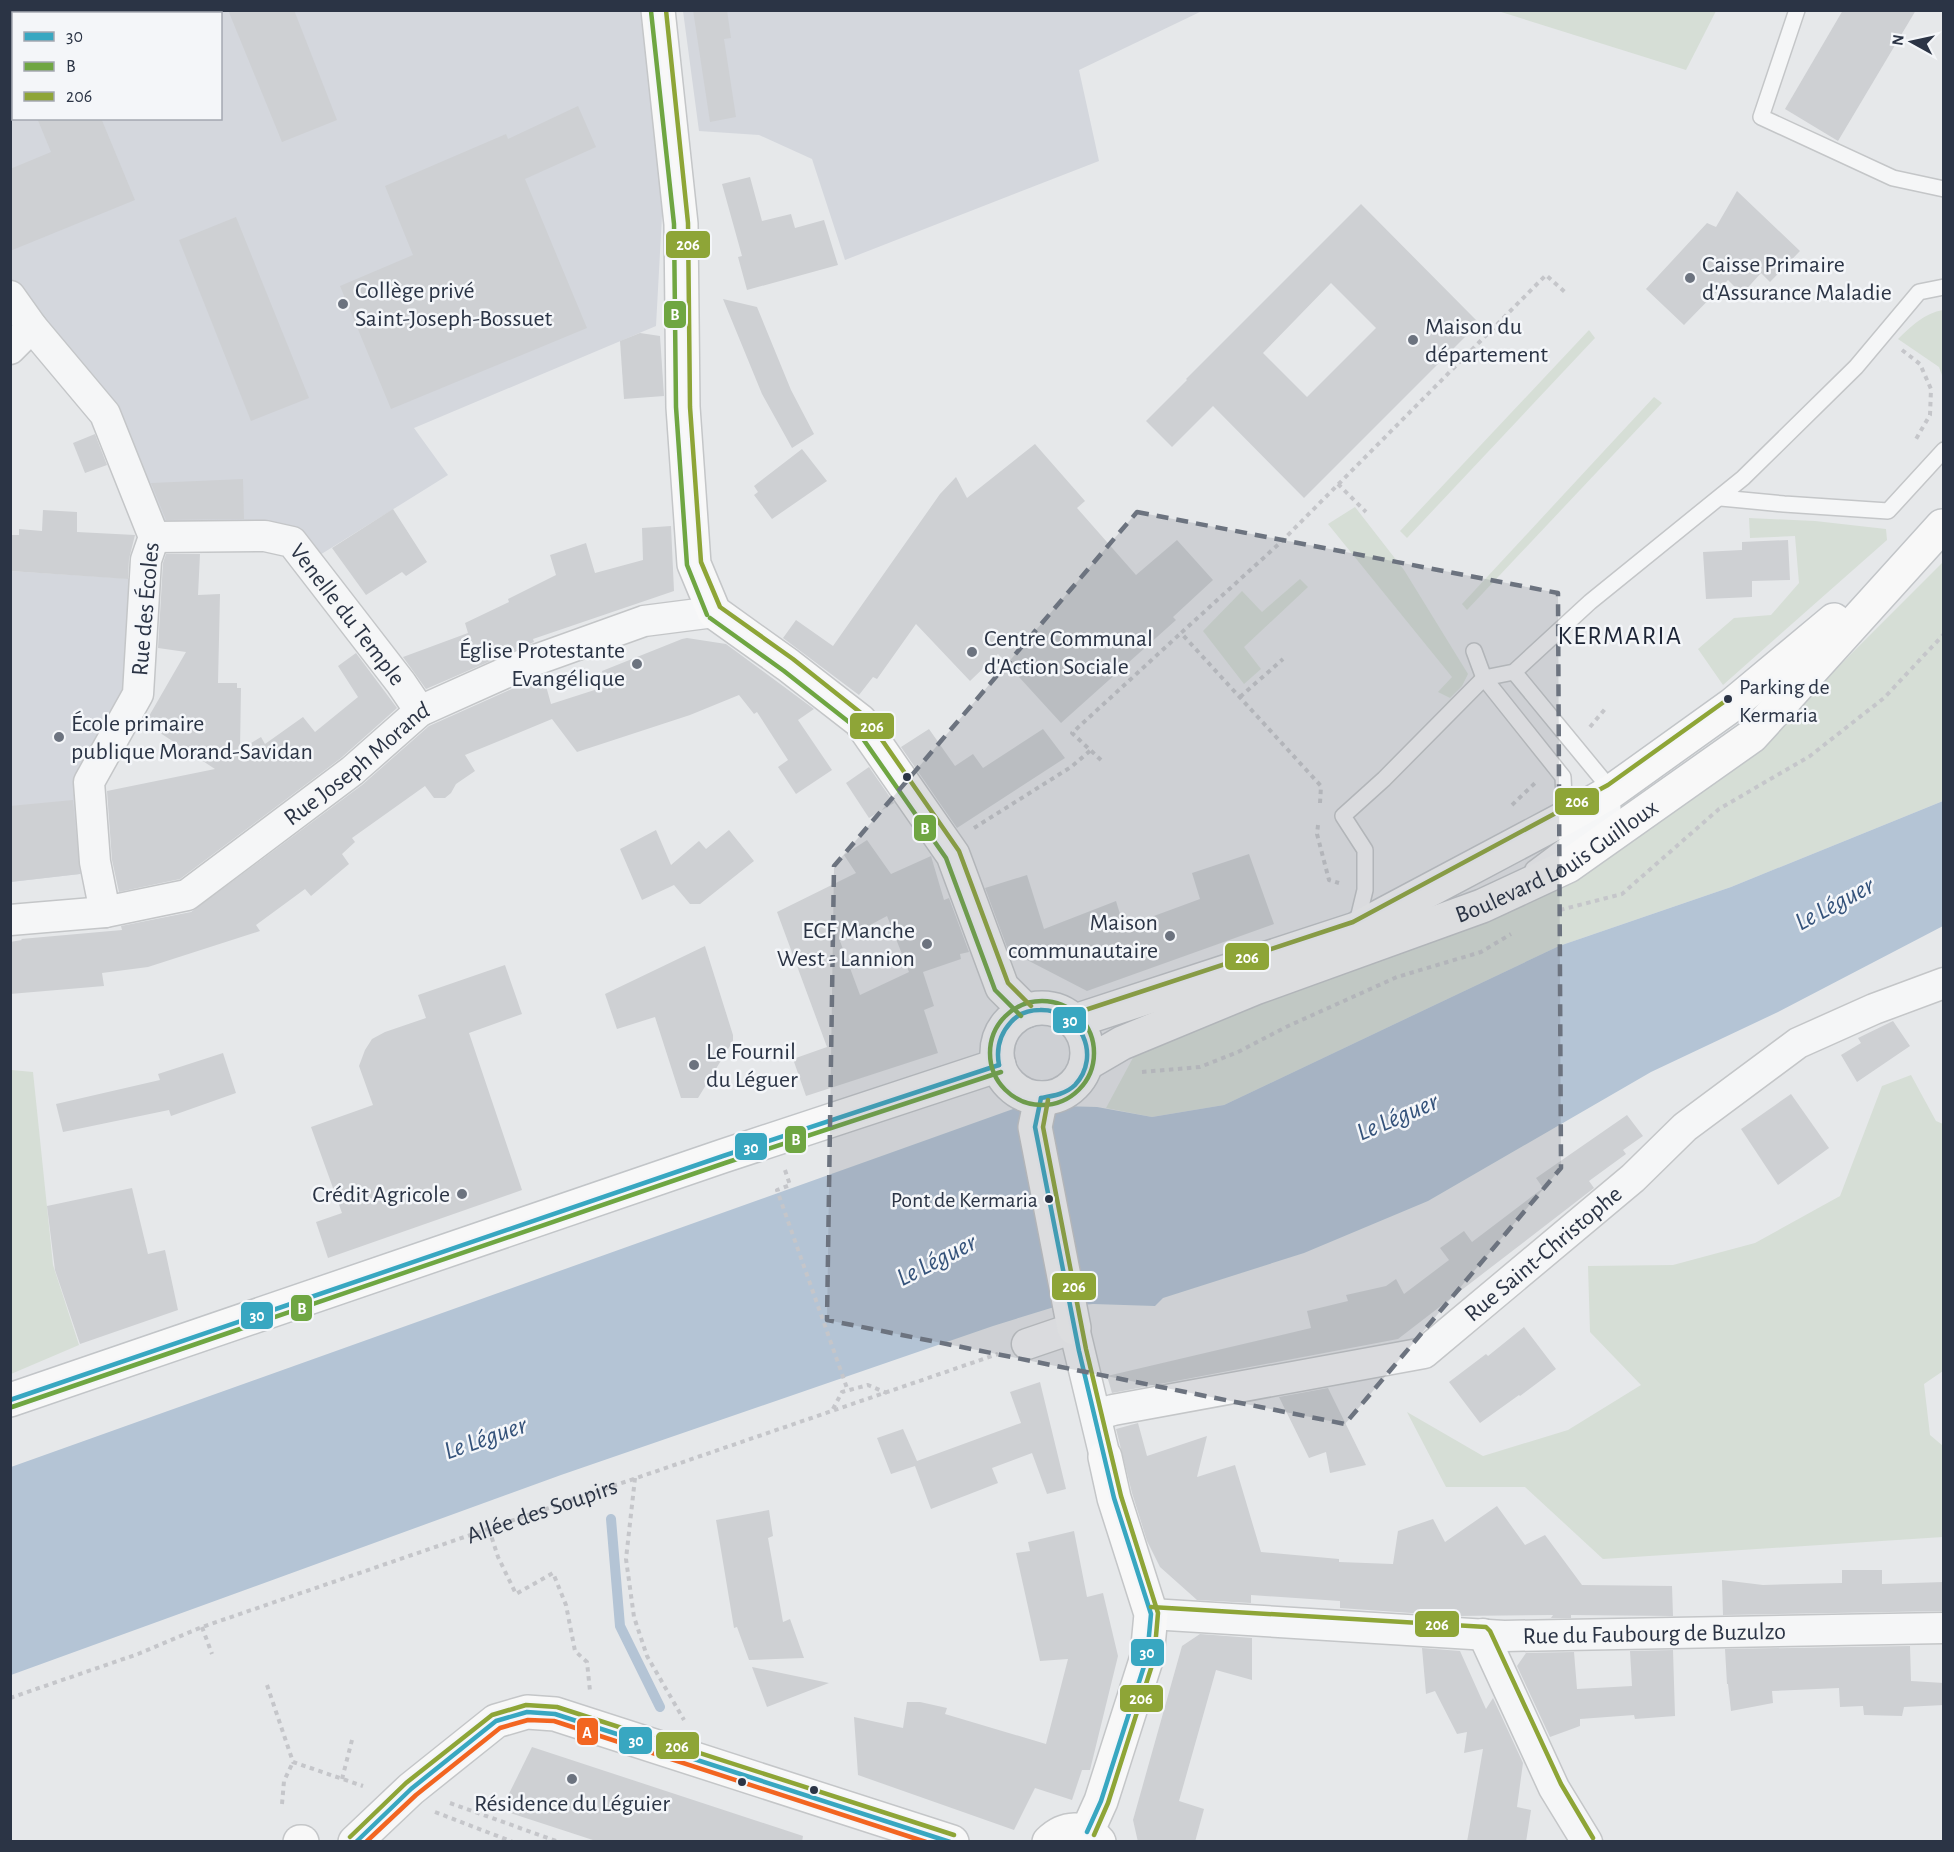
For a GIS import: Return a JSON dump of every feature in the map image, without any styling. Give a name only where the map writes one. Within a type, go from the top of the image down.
[{"type":"main road","points":[[658,10],[681,224],[683,407],[694,564],[714,612],[788,665],[860,721],[953,855],[1002,987],[1026,1011]]},
{"type":"main road","name":"Boulevard Louis Guilloux","points":[[1075,1021],[1356,928],[1565,818],[1612,791],[1732,705],[1875,586],[1943,525]]},
{"type":"main road","name":"Boulevard Louis Guilloux","points":[[1086,1064],[1122,1043],[1255,988],[1482,906],[1568,866],[1752,736],[1943,525]]},
{"type":"main road","points":[[1038,1113],[1077,1082],[1086,1064],[1087,1049],[1084,1034],[1075,1021],[1060,1011],[1043,1008],[1026,1011],[1004,1030],[998,1043],[998,1058],[1003,1078],[1024,1095],[1038,1113],[1074,1328]]},
{"type":"main road","points":[[10,1400],[723,1156],[999,1065]]},
{"type":"main road","points":[[1049,1842],[1055,1835],[1065,1831],[1077,1830],[1093,1837],[1101,1801],[1147,1657],[1151,1614],[1114,1498],[1105,1457]]},
{"type":"main road","points":[[355,1842],[396,1793],[496,1721],[527,1712],[555,1714],[952,1842]]},
{"type":"street","name":"Rue des Écoles","points":[[10,296],[32,327],[105,414],[154,537],[146,560],[138,694],[89,782],[95,862],[105,912]]},
{"type":"street","points":[[10,349],[32,327]]},
{"type":"street","name":"Venelle du Temple","points":[[154,537],[265,536],[292,542],[420,711]]},
{"type":"street","name":"Rue Joseph Morand","points":[[10,920],[105,912],[187,895],[352,771],[420,711],[527,663],[644,621],[714,612]]},
{"type":"street","name":"Rue Saint-Christophe","points":[[1096,1415],[1425,1353],[1633,1178],[1685,1127],[1798,1043],[1874,1009],[1944,983]]},
{"type":"street","points":[[1026,1344],[1074,1328],[1105,1457]]},
{"type":"street","name":"Rue du Faubourg de Buzulzo","points":[[1151,1614],[1504,1636],[1944,1628]]},
{"type":"street","points":[[1483,1634],[1554,1788],[1587,1842]]},
{"type":"lane","points":[[1797,10],[1761,117],[1893,178],[1944,189]]},
{"type":"lane","points":[[1356,928],[1365,890],[1365,850],[1343,816],[1484,678],[1514,672],[1590,602],[1743,478],[1856,367],[1919,292],[1944,287]]},
{"type":"lane","points":[[1720,498],[1888,511],[1944,450]]},
{"type":"lane","points":[[1474,651],[1484,678],[1563,777],[1565,818]]},
{"type":"lane","points":[[1482,906],[1613,809],[1612,791],[1514,672]]},
{"type":"path","points":[[1101,760],[1072,733],[1281,542],[1546,275],[1567,294]]},
{"type":"path","points":[[1883,335],[1920,364],[1931,389],[1930,416],[1912,448]]},
{"type":"path","points":[[1338,484],[1366,512]]},
{"type":"path","points":[[1181,633],[1321,786],[1320,807]]},
{"type":"path","points":[[1240,698],[1283,659]]},
{"type":"path","points":[[946,846],[1071,767],[1091,750]]},
{"type":"path","points":[[1319,818],[1317,834],[1329,880],[1365,890]]},
{"type":"path","points":[[790,1185],[777,1190],[848,1390]]},
{"type":"path","name":"Allée des Soupirs","points":[[10,1698],[138,1654],[202,1627],[1026,1344]]},
{"type":"path","points":[[832,1410],[842,1392],[848,1390],[868,1385],[888,1393]]},
{"type":"path","points":[[635,1478],[626,1559],[634,1617],[647,1656],[708,1763]]},
{"type":"path","points":[[489,1529],[498,1557],[516,1594],[554,1573],[566,1605],[575,1651],[587,1662],[595,1727]]},
{"type":"path","points":[[202,1627],[212,1654]]},
{"type":"path","points":[[267,1685],[293,1762],[284,1781],[282,1804]]},
{"type":"path","points":[[342,1779],[352,1740]]},
{"type":"path","points":[[293,1762],[342,1779],[560,1842]]},
{"type":"path","points":[[396,1793],[513,1842]]},
{"type":"highlighted area","points":[[1137,512],[1558,593],[1561,1168],[1345,1424],[827,1320],[834,866]]},
{"type":"shaded area","name":"Collège privé Saint-Joseph-Bossuet","points":[[11,11],[640,11],[664,179],[656,326],[414,428],[448,475],[315,558],[165,531],[119,416],[11,281]]},
{"type":"shaded area","points":[[683,11],[1202,11],[1079,70],[1099,161],[845,260],[812,159],[759,135],[699,131]]},
{"type":"shaded area","points":[[1498,11],[1716,11],[1686,70]]},
{"type":"shaded area","points":[[1944,310],[1943,378],[1939,367],[1898,339],[1924,317]]},
{"type":"shaded area","points":[[1589,330],[1595,338],[1407,538],[1400,531]]},
{"type":"shaded area","points":[[1654,397],[1662,403],[1467,610],[1462,604]]},
{"type":"shaded area","points":[[1355,507],[1404,570],[1468,674],[1462,686],[1450,698],[1438,692],[1452,677],[1328,524]]},
{"type":"shaded area","points":[[1749,518],[1815,521],[1886,529],[1887,540],[1723,685],[1698,649],[1734,618],[1771,615],[1799,583],[1795,536],[1750,538]]},
{"type":"shaded area","points":[[1943,562],[1943,801],[1731,887],[1559,946],[1224,1105],[1152,1117],[1106,1108],[1135,1054],[1322,974],[1752,753]]},
{"type":"shaded area","name":"École primaire publique Morand-Savidan","points":[[10,571],[135,579],[133,692],[83,782],[88,873],[11,882]]},
{"type":"shaded area","points":[[1300,579],[1308,587],[1244,647],[1261,669],[1244,684],[1203,631],[1242,591],[1262,612]]},
{"type":"shaded area","points":[[11,1070],[33,1072],[53,1265],[79,1345],[11,1374]]},
{"type":"shaded area","points":[[1911,1075],[1936,1121],[1943,1124],[1943,1371],[1924,1384],[1930,1435],[1943,1446],[1943,1537],[1603,1559],[1525,1487],[1446,1487],[1407,1412],[1483,1456],[1568,1430],[1641,1385],[1590,1332],[1588,1266],[1673,1265],[1755,1243],[1840,1196],[1882,1086]]},
{"type":"water","name":"Le Léguer","points":[[1943,801],[1943,926],[1778,1012],[1651,1072],[1428,1201],[1304,1253],[1163,1298],[1155,1306],[1093,1304],[1051,1308],[993,1326],[561,1475],[11,1675],[11,1467],[1024,1105],[1097,1107],[1152,1117],[1224,1105],[1559,946],[1731,887]]},
{"type":"building","points":[[228,10],[294,10],[337,120],[282,142]]},
{"type":"building","points":[[693,10],[727,10],[731,38],[724,39],[736,117],[710,122]]},
{"type":"building","points":[[1843,10],[1916,10],[1838,141],[1785,109]]},
{"type":"building","points":[[578,106],[596,147],[525,179],[587,328],[391,409],[340,286],[413,255],[385,186],[506,134],[508,139]]},
{"type":"building","points":[[38,120],[102,120],[135,200],[10,251],[10,169],[51,152]]},
{"type":"building","points":[[750,177],[762,221],[791,214],[795,228],[824,220],[838,265],[747,290],[738,257],[742,256],[722,184]]},
{"type":"building","points":[[1737,191],[1800,251],[1770,282],[1761,273],[1742,294],[1728,280],[1684,325],[1646,289],[1707,223],[1716,227]]},
{"type":"building","name":"Maison du département","points":[[1361,204],[1479,323],[1304,498],[1213,406],[1172,447],[1146,421]],"holes":[[[1331,283],[1376,328],[1307,397],[1263,353]]]},
{"type":"building","points":[[236,217],[309,398],[251,421],[179,240]]},
{"type":"building","points":[[723,299],[757,307],[791,390],[814,434],[792,448],[762,394]]},
{"type":"building","points":[[640,333],[660,336],[664,396],[624,399],[620,341]]},
{"type":"building","points":[[95,434],[107,465],[85,473],[73,443]]},
{"type":"building","points":[[1035,444],[1085,501],[1077,508],[1136,575],[1177,540],[1213,580],[1173,617],[1176,620],[1061,723],[998,654],[970,681],[916,624],[877,679],[873,677],[859,695],[783,638],[796,620],[833,646],[940,494],[956,477],[967,498]]},
{"type":"building","points":[[802,449],[827,481],[772,519],[754,495],[758,492],[754,486]]},
{"type":"building","points":[[243,479],[244,519],[166,520],[151,483]]},
{"type":"building","points":[[393,509],[427,562],[406,576],[402,572],[366,595],[332,548]]},
{"type":"building","points":[[43,510],[77,512],[77,532],[135,535],[129,559],[128,579],[10,571],[10,535],[19,535],[19,529],[42,531]]},
{"type":"building","points":[[671,526],[674,591],[533,639],[534,642],[426,689],[403,657],[468,633],[465,623],[509,602],[508,599],[556,575],[550,555],[586,543],[595,573],[643,560],[642,528]]},
{"type":"building","points":[[1788,540],[1790,580],[1752,581],[1752,597],[1706,599],[1703,552],[1742,550],[1742,542]]},
{"type":"building","points":[[166,554],[200,554],[198,595],[220,594],[218,683],[237,683],[237,688],[241,688],[240,750],[261,737],[265,744],[303,717],[315,732],[358,697],[338,666],[356,653],[397,708],[341,758],[180,879],[119,892],[112,860],[107,791],[215,769],[145,723],[186,652],[158,648],[163,563]]},
{"type":"building","points":[[687,638],[726,644],[814,709],[798,720],[832,770],[796,794],[778,767],[788,760],[757,712],[754,714],[739,695],[690,715],[577,752],[552,719],[465,755],[475,771],[456,784],[451,793],[445,798],[434,798],[425,786],[352,838],[355,842],[342,854],[349,864],[311,896],[305,889],[256,925],[260,931],[148,967],[102,973],[104,986],[10,994],[10,942],[21,939],[122,930],[121,926],[191,912],[362,785],[429,726],[543,675],[551,704],[607,686],[602,671]]},
{"type":"building","points":[[929,729],[955,766],[973,754],[983,768],[1043,729],[1065,758],[957,828],[901,747]]},
{"type":"building","points":[[869,767],[894,803],[869,818],[846,783]]},
{"type":"building","points":[[73,800],[80,874],[10,882],[10,806]]},
{"type":"building","points":[[656,830],[671,865],[699,841],[706,849],[729,830],[754,861],[700,904],[690,904],[674,885],[642,900],[620,849]]},
{"type":"building","points":[[867,840],[891,874],[931,856],[944,900],[949,898],[969,952],[960,954],[961,959],[923,972],[934,1006],[924,1010],[938,1053],[806,1096],[793,1059],[827,1047],[777,912],[856,873],[844,855]],"holes":[[[887,916],[909,972],[860,995],[840,941]]]},
{"type":"building","points":[[1249,854],[1274,924],[1087,991],[1008,950],[985,888],[1027,875],[1044,929],[1116,901],[1124,927],[1200,899],[1192,873]]},
{"type":"building","name":"Le Fournil du Léguer","points":[[705,946],[733,1041],[698,1098],[681,1098],[655,1017],[617,1029],[605,994]]},
{"type":"building","points":[[505,965],[522,1014],[469,1033],[522,1190],[328,1258],[316,1222],[342,1213],[311,1127],[373,1105],[359,1066],[365,1050],[372,1039],[385,1032],[426,1018],[418,995]]},
{"type":"building","points":[[1893,1021],[1910,1046],[1857,1082],[1841,1055],[1861,1043],[1858,1038]]},
{"type":"building","points":[[223,1053],[236,1093],[171,1116],[169,1110],[63,1132],[56,1104],[160,1080],[158,1074]]},
{"type":"building","points":[[1791,1094],[1829,1148],[1778,1185],[1741,1129]]},
{"type":"building","points":[[1627,1115],[1643,1136],[1623,1150],[1626,1154],[1589,1181],[1594,1188],[1398,1339],[1112,1393],[1107,1376],[1311,1328],[1307,1311],[1348,1301],[1346,1295],[1386,1286],[1396,1279],[1404,1294],[1449,1260],[1440,1248],[1464,1231],[1472,1242],[1543,1188],[1536,1178]]},
{"type":"building","points":[[132,1188],[148,1254],[165,1250],[178,1310],[80,1344],[55,1270],[47,1206]]},
{"type":"building","points":[[1524,1327],[1556,1369],[1480,1423],[1449,1382],[1486,1354],[1488,1356]]},
{"type":"building","points":[[1040,1382],[1066,1489],[1047,1494],[1032,1453],[992,1468],[998,1483],[931,1509],[915,1466],[891,1474],[877,1438],[903,1429],[917,1461],[1021,1423],[1010,1392]]},
{"type":"building","points":[[1328,1388],[1366,1465],[1330,1473],[1326,1452],[1309,1458],[1279,1397]]},
{"type":"building","points":[[1138,1423],[1147,1456],[1207,1436],[1197,1477],[1235,1465],[1261,1552],[1339,1559],[1339,1562],[1393,1564],[1398,1531],[1433,1519],[1445,1542],[1497,1506],[1525,1545],[1545,1535],[1582,1585],[1672,1586],[1673,1616],[1571,1615],[1571,1618],[1551,1618],[1553,1615],[1454,1616],[1340,1608],[1340,1601],[1251,1595],[1251,1603],[1197,1600],[1160,1567],[1147,1541],[1116,1429]]},
{"type":"building","points":[[769,1510],[773,1536],[768,1538],[783,1622],[790,1619],[804,1658],[749,1660],[737,1627],[734,1628],[716,1520]]},
{"type":"building","points":[[1074,1531],[1087,1597],[1103,1593],[1118,1656],[1090,1770],[1082,1770],[1072,1800],[1035,1788],[1014,1830],[858,1775],[854,1717],[903,1728],[907,1702],[920,1702],[947,1708],[945,1714],[1046,1744],[1068,1659],[1040,1661],[1016,1553],[1030,1551],[1028,1542]]},
{"type":"building","points":[[1842,1570],[1882,1570],[1882,1584],[1944,1582],[1944,1611],[1723,1615],[1722,1580],[1763,1585],[1842,1583]]},
{"type":"building","points":[[1200,1634],[1252,1638],[1252,1680],[1216,1670],[1179,1801],[1204,1809],[1195,1842],[1138,1842],[1133,1820],[1182,1646]]},
{"type":"building","points":[[1910,1646],[1911,1681],[1944,1683],[1944,1705],[1904,1707],[1902,1716],[1864,1715],[1863,1706],[1840,1707],[1839,1688],[1772,1691],[1773,1703],[1731,1711],[1725,1649]]},
{"type":"building","points":[[1422,1648],[1460,1651],[1486,1709],[1493,1698],[1523,1763],[1517,1807],[1531,1810],[1526,1842],[1467,1842],[1483,1749],[1464,1753],[1467,1732],[1457,1734],[1435,1691],[1426,1694]]},
{"type":"building","points":[[1673,1650],[1675,1716],[1635,1719],[1634,1715],[1580,1719],[1580,1726],[1550,1737],[1517,1666],[1526,1653],[1574,1652],[1577,1689],[1632,1686],[1630,1651]]},
{"type":"building","points":[[752,1667],[829,1683],[767,1707]]},
{"type":"building","name":"Résidence du Léguier","points":[[532,1747],[803,1836],[802,1842],[599,1842],[501,1810]]},
{"type":"waterway","points":[[611,1519],[620,1626],[660,1707]]},
{"type":"transit line","name":"206","points":[[666,10],[688,223],[690,407],[701,562],[720,607],[793,659],[866,717],[959,851],[1008,983],[1031,1006]]},
{"type":"transit line","name":"B","points":[[651,11],[674,224],[676,407],[687,565],[707,615]]},
{"type":"transit line","name":"B","points":[[710,618],[784,671],[854,726],[946,858],[995,990],[1021,1016]]},
{"type":"transit line","name":"206","points":[[1073,1014],[1353,922],[1608,785],[1728,699]]},
{"type":"transit line","name":"B","points":[[1042,1001],[1062,1005],[1079,1016],[1090,1033],[1094,1053],[1090,1073],[1079,1090],[1062,1101],[1042,1105],[1022,1101],[1005,1090],[994,1073],[990,1053],[994,1033],[1005,1016],[1022,1005],[1042,1001]]},
{"type":"transit line","name":"30","points":[[999,1065],[999,1048],[1002,1037],[1007,1027],[1017,1017],[1040,1010],[1067,1017],[1083,1036],[1087,1048],[1087,1061],[1083,1073],[1068,1091],[1041,1098]]},
{"type":"transit line","name":"30","points":[[10,1400],[723,1156],[999,1065]]},
{"type":"transit line","name":"B","points":[[12,1407],[725,1163],[1001,1072]]},
{"type":"transit line","name":"30","points":[[1041,1098],[1035,1127],[1079,1351],[1114,1498],[1151,1614],[1147,1657],[1101,1801],[1087,1832]]},
{"type":"transit line","name":"206","points":[[1048,1100],[1043,1127],[1086,1349],[1121,1496],[1158,1613],[1154,1659],[1108,1803],[1094,1835]]},
{"type":"transit line","name":"206","points":[[1151,1607],[1486,1627],[1490,1631],[1561,1784],[1593,1838]]},
{"type":"transit line","name":"206","points":[[350,1837],[406,1783],[492,1715],[526,1705],[557,1707],[954,1835]]},
{"type":"transit line","name":"30","points":[[356,1842],[411,1789],[496,1721],[527,1712],[555,1714],[950,1842]]},
{"type":"transit line","name":"A","points":[[366,1842],[416,1795],[500,1728],[528,1720],[554,1721],[926,1842]]},
{"type":"place","name":"Caisse Primaire d'Assurance Maladie","points":[[1690,278]]},
{"type":"place","name":"Collège privé Saint-Joseph-Bossuet","points":[[343,304]]},
{"type":"place","name":"Maison du département","points":[[1413,340]]},
{"type":"place","name":"Centre Communal d'Action Sociale","points":[[972,652]]},
{"type":"place","name":"Église Protestante Evangélique","points":[[637,664]]},
{"type":"place","name":"Parking de Kermaria","points":[[1728,699]]},
{"type":"place","name":"École primaire publique Morand-Savidan","points":[[59,737]]},
{"type":"place","name":"Maison communautaire","points":[[1170,936]]},
{"type":"place","name":"ECF Manche West - Lannion","points":[[927,944]]},
{"type":"place","name":"Le Fournil du Léguer","points":[[694,1065]]},
{"type":"place","name":"Crédit Agricole","points":[[462,1194]]},
{"type":"place","name":"Pont de Kermaria","points":[[1049,1199]]},
{"type":"place","name":"Résidence du Léguier","points":[[572,1779]]},
{"type":"district","name":"KERMARIA","points":[[1620,635]]}]
